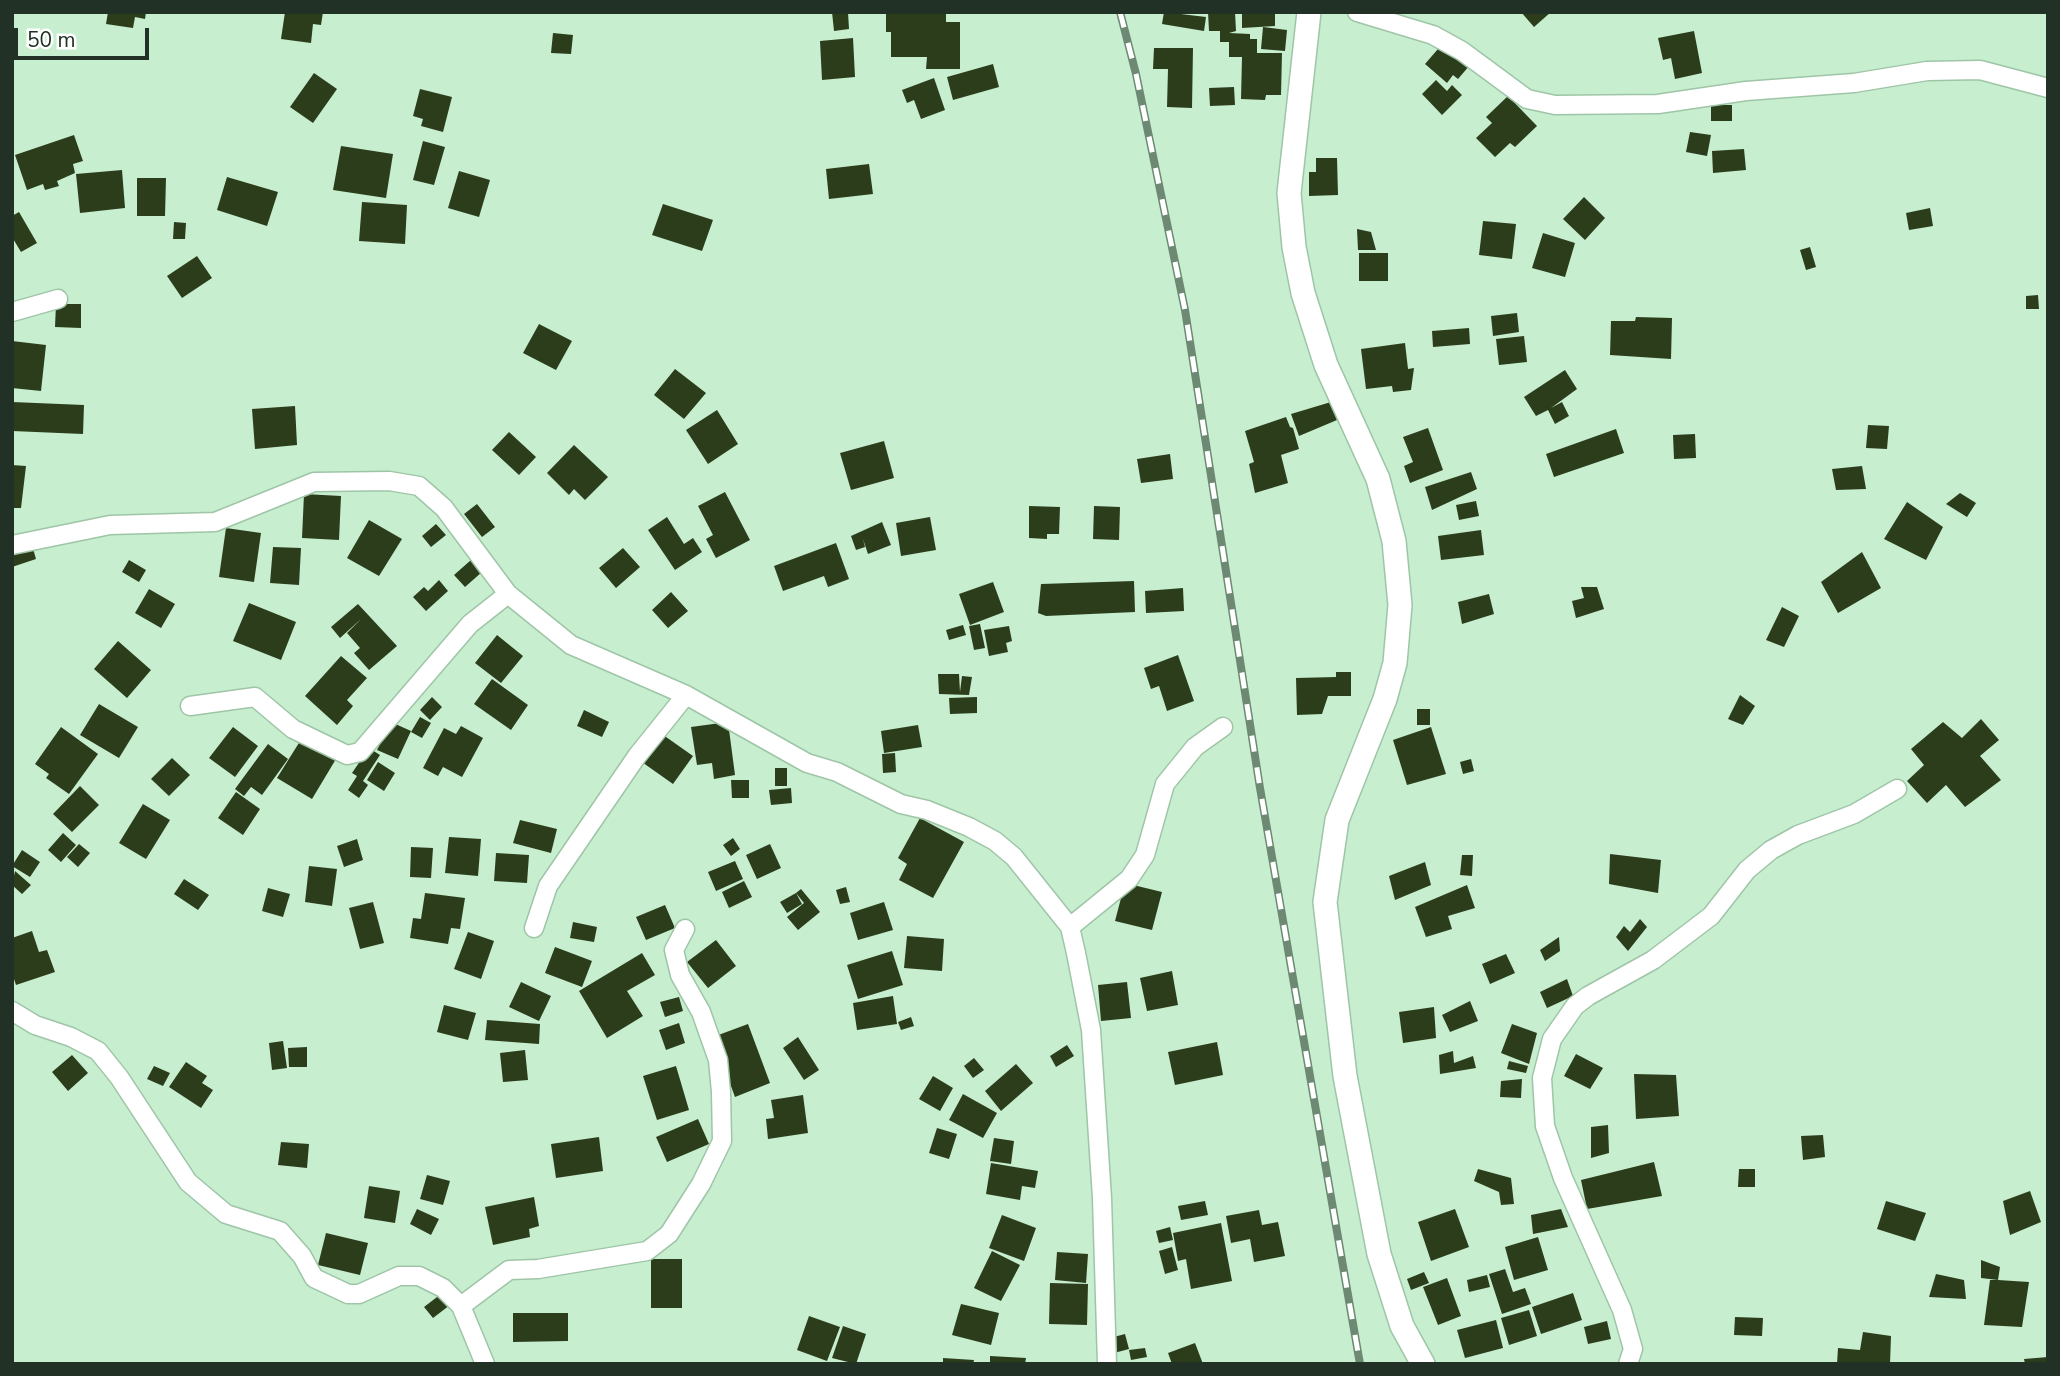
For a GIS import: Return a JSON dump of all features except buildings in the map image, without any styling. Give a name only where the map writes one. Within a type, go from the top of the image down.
[{"type":"street","points":[[1309,12],[1289,193],[1294,247],[1303,293],[1326,365],[1378,478],[1394,541],[1400,605],[1395,663],[1385,699],[1337,820],[1325,902],[1345,1076],[1374,1227],[1402,1326],[1423,1364]]},
{"type":"street","points":[[1357,12],[1433,35],[1470,56],[1528,99],[1555,106],[1658,104],[1746,91],[1854,83],[1927,71],[1980,70],[2048,88]]},
{"type":"street","points":[[12,312],[58,299]]},
{"type":"street","points":[[12,545],[110,525],[215,522],[314,482],[389,481],[418,486],[444,508],[508,594],[571,645],[686,695],[807,763],[837,772],[901,804],[927,810],[996,841],[1014,857],[1070,927],[1091,1030],[1102,1198],[1107,1364]]},
{"type":"street","points":[[190,706],[254,697],[293,729],[347,755],[360,752],[470,624],[508,594]]},
{"type":"street","points":[[534,928],[548,886],[637,756],[686,695]]},
{"type":"street","points":[[1070,927],[1129,879],[1145,855],[1165,784],[1195,747],[1223,727]]},
{"type":"street","points":[[1628,1364],[1633,1349],[1622,1310],[1563,1178],[1545,1126],[1542,1078],[1552,1039],[1575,1006],[1653,960],[1711,916],[1747,870],[1770,850],[1798,835],[1854,814],[1897,789]]},
{"type":"street","points":[[461,1306],[509,1270],[538,1269],[647,1251],[669,1234],[701,1184],[722,1141],[721,1092],[718,1060],[701,1012],[680,975],[674,950],[685,929]]},
{"type":"street","points":[[12,1011],[35,1025],[71,1037],[98,1051],[119,1077],[188,1182],[226,1214],[280,1231],[302,1256],[314,1278],[348,1294],[359,1294],[399,1276],[419,1276],[443,1287],[461,1306],[485,1364]]},
{"type":"railway","points":[[1120,12],[1136,74],[1185,310],[1260,788],[1360,1364]]}]
